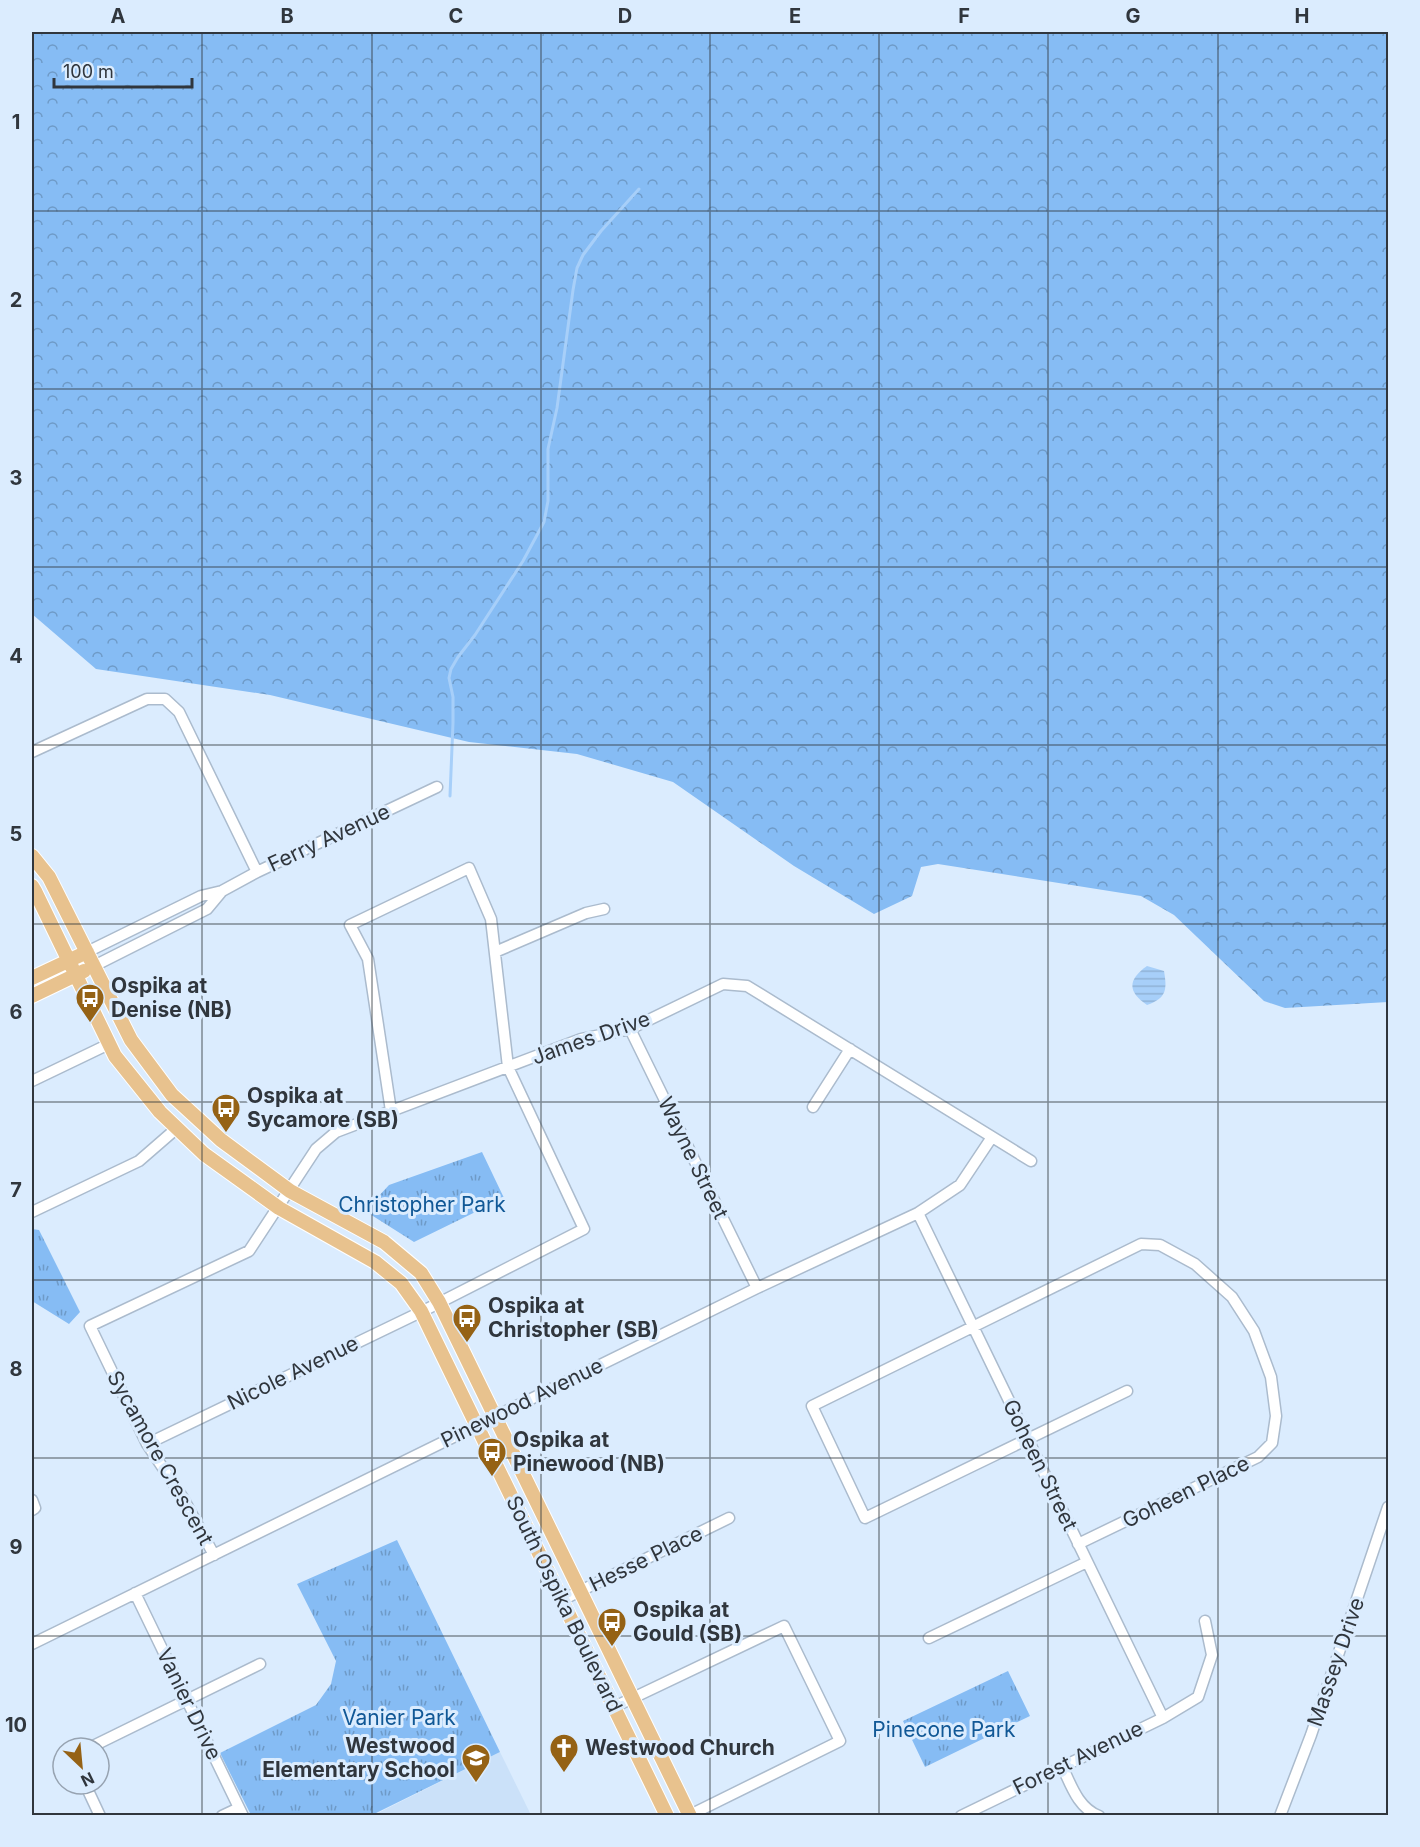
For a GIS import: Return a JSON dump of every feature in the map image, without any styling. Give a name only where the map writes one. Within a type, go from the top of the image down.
[{"type":"main road","name":"South Ospika Boulevard","points":[[32,856],[49,877],[130,1040],[172,1095],[221,1140],[290,1191],[384,1242],[421,1273],[439,1302],[496,1416],[690,1815]]},
{"type":"main road","name":"South Ospika Boulevard","points":[[32,886],[115,1056],[160,1112],[204,1154],[279,1208],[375,1262],[401,1283],[421,1311],[667,1815]]},
{"type":"main road","name":"Ferry Avenue","points":[[32,978],[87,952]]},
{"type":"main road","name":"Ferry Avenue","points":[[32,996],[94,966]]},
{"type":"street","points":[[32,752],[147,699],[165,699],[179,712],[257,873]]},
{"type":"street","name":"Ferry Avenue","points":[[87,952],[201,896],[222,891],[437,787]]},
{"type":"street","points":[[392,1112],[368,959],[350,925],[469,868],[490,919],[508,1067]]},
{"type":"street","name":"Ferry Avenue","points":[[94,966],[207,909],[222,891]]},
{"type":"street","points":[[495,952],[586,913],[604,909]]},
{"type":"street","name":"James Drive","points":[[290,1191],[316,1149],[336,1132],[581,1039],[630,1029],[723,984],[747,986],[1031,1161]]},
{"type":"street","name":"Wayne Street","points":[[630,1029],[757,1288]]},
{"type":"street","points":[[32,1081],[109,1044]]},
{"type":"street","points":[[813,1107],[850,1049]]},
{"type":"street","name":"Nicole Avenue","points":[[147,1444],[584,1229],[508,1067]]},
{"type":"street","points":[[32,1212],[139,1161],[177,1128]]},
{"type":"street","name":"Pinewood Avenue","points":[[32,1644],[757,1288],[918,1213],[960,1185],[992,1137]]},
{"type":"street","name":"Sycamore Crescent","points":[[214,1555],[183,1498],[147,1444],[90,1326],[249,1251],[290,1191]]},
{"type":"street","name":"Goheen Street","points":[[918,1213],[1163,1718]]},
{"type":"street","name":"Goheen Place","points":[[1028,1440],[865,1518],[812,1406],[1141,1244],[1160,1245],[1195,1264],[1232,1297],[1254,1331],[1271,1377],[1276,1416],[1272,1443],[1258,1457],[1078,1544]]},
{"type":"street","points":[[1028,1440],[1127,1391]]},
{"type":"street","points":[[32,1500],[35,1508],[32,1510]]},
{"type":"street","name":"Massey Drive","points":[[1280,1815],[1311,1735],[1389,1507]]},
{"type":"street","name":"Hesse Place","points":[[562,1600],[729,1518]]},
{"type":"street","points":[[929,1638],[1087,1562]]},
{"type":"street","name":"Vanier Drive","points":[[135,1593],[241,1812]]},
{"type":"street","name":"Forest Avenue","points":[[961,1815],[1163,1718],[1198,1697],[1212,1655],[1205,1621]]},
{"type":"street","points":[[614,1707],[784,1626],[840,1741],[690,1815]]},
{"type":"street","points":[[111,1737],[260,1664]]},
{"type":"street","points":[[1062,1766],[1075,1795],[1090,1812],[1099,1815]]},
{"type":"street","points":[[91,1796],[100,1815]]},
{"type":"street","points":[[222,1815],[241,1812]]},
{"type":"shaded area","points":[[1147,966],[1164,971],[1165,988],[1159,999],[1147,1005],[1136,995],[1132,986],[1136,976]]},
{"type":"shaded area","name":"Westwood Elementary School","points":[[500,1752],[531,1815],[372,1816]]},
{"type":"green space","points":[[32,32],[1388,32],[1388,1002],[1285,1008],[1264,1001],[1174,915],[1141,896],[938,864],[921,867],[912,896],[874,914],[794,866],[673,782],[577,754],[469,742],[270,695],[96,669],[32,614]]},
{"type":"green space","name":"Christopher Park","points":[[482,1152],[504,1198],[414,1242],[365,1211],[389,1185]]},
{"type":"green space","points":[[32,1229],[39,1230],[80,1312],[69,1324],[32,1301]]},
{"type":"green space","name":"Vanier Park","points":[[397,1540],[500,1752],[372,1815],[251,1815],[220,1753],[316,1705],[331,1684],[336,1661],[297,1584]]},
{"type":"green space","name":"Pinecone Park","points":[[1008,1671],[1030,1716],[925,1767],[903,1721]]},
{"type":"waterway","points":[[450,796],[453,723],[453,697],[449,678],[451,669],[523,561],[544,522],[548,501],[548,449],[557,408],[577,268],[583,255],[601,231],[639,189]]},
{"type":"place","name":"Ospika at Denise (NB)","points":[[90,1024]]},
{"type":"place","name":"Ospika at Sycamore (SB)","points":[[226,1134]]},
{"type":"place","name":"Ospika at Christopher (SB)","points":[[467,1344]]},
{"type":"place","name":"Ospika at Pinewood (NB)","points":[[492,1478]]},
{"type":"place","name":"Ospika at Gould (SB)","points":[[612,1648]]},
{"type":"place","name":"Westwood Church","points":[[564,1774]]},
{"type":"place","name":"Westwood Elementary School","points":[[476,1784]]}]
